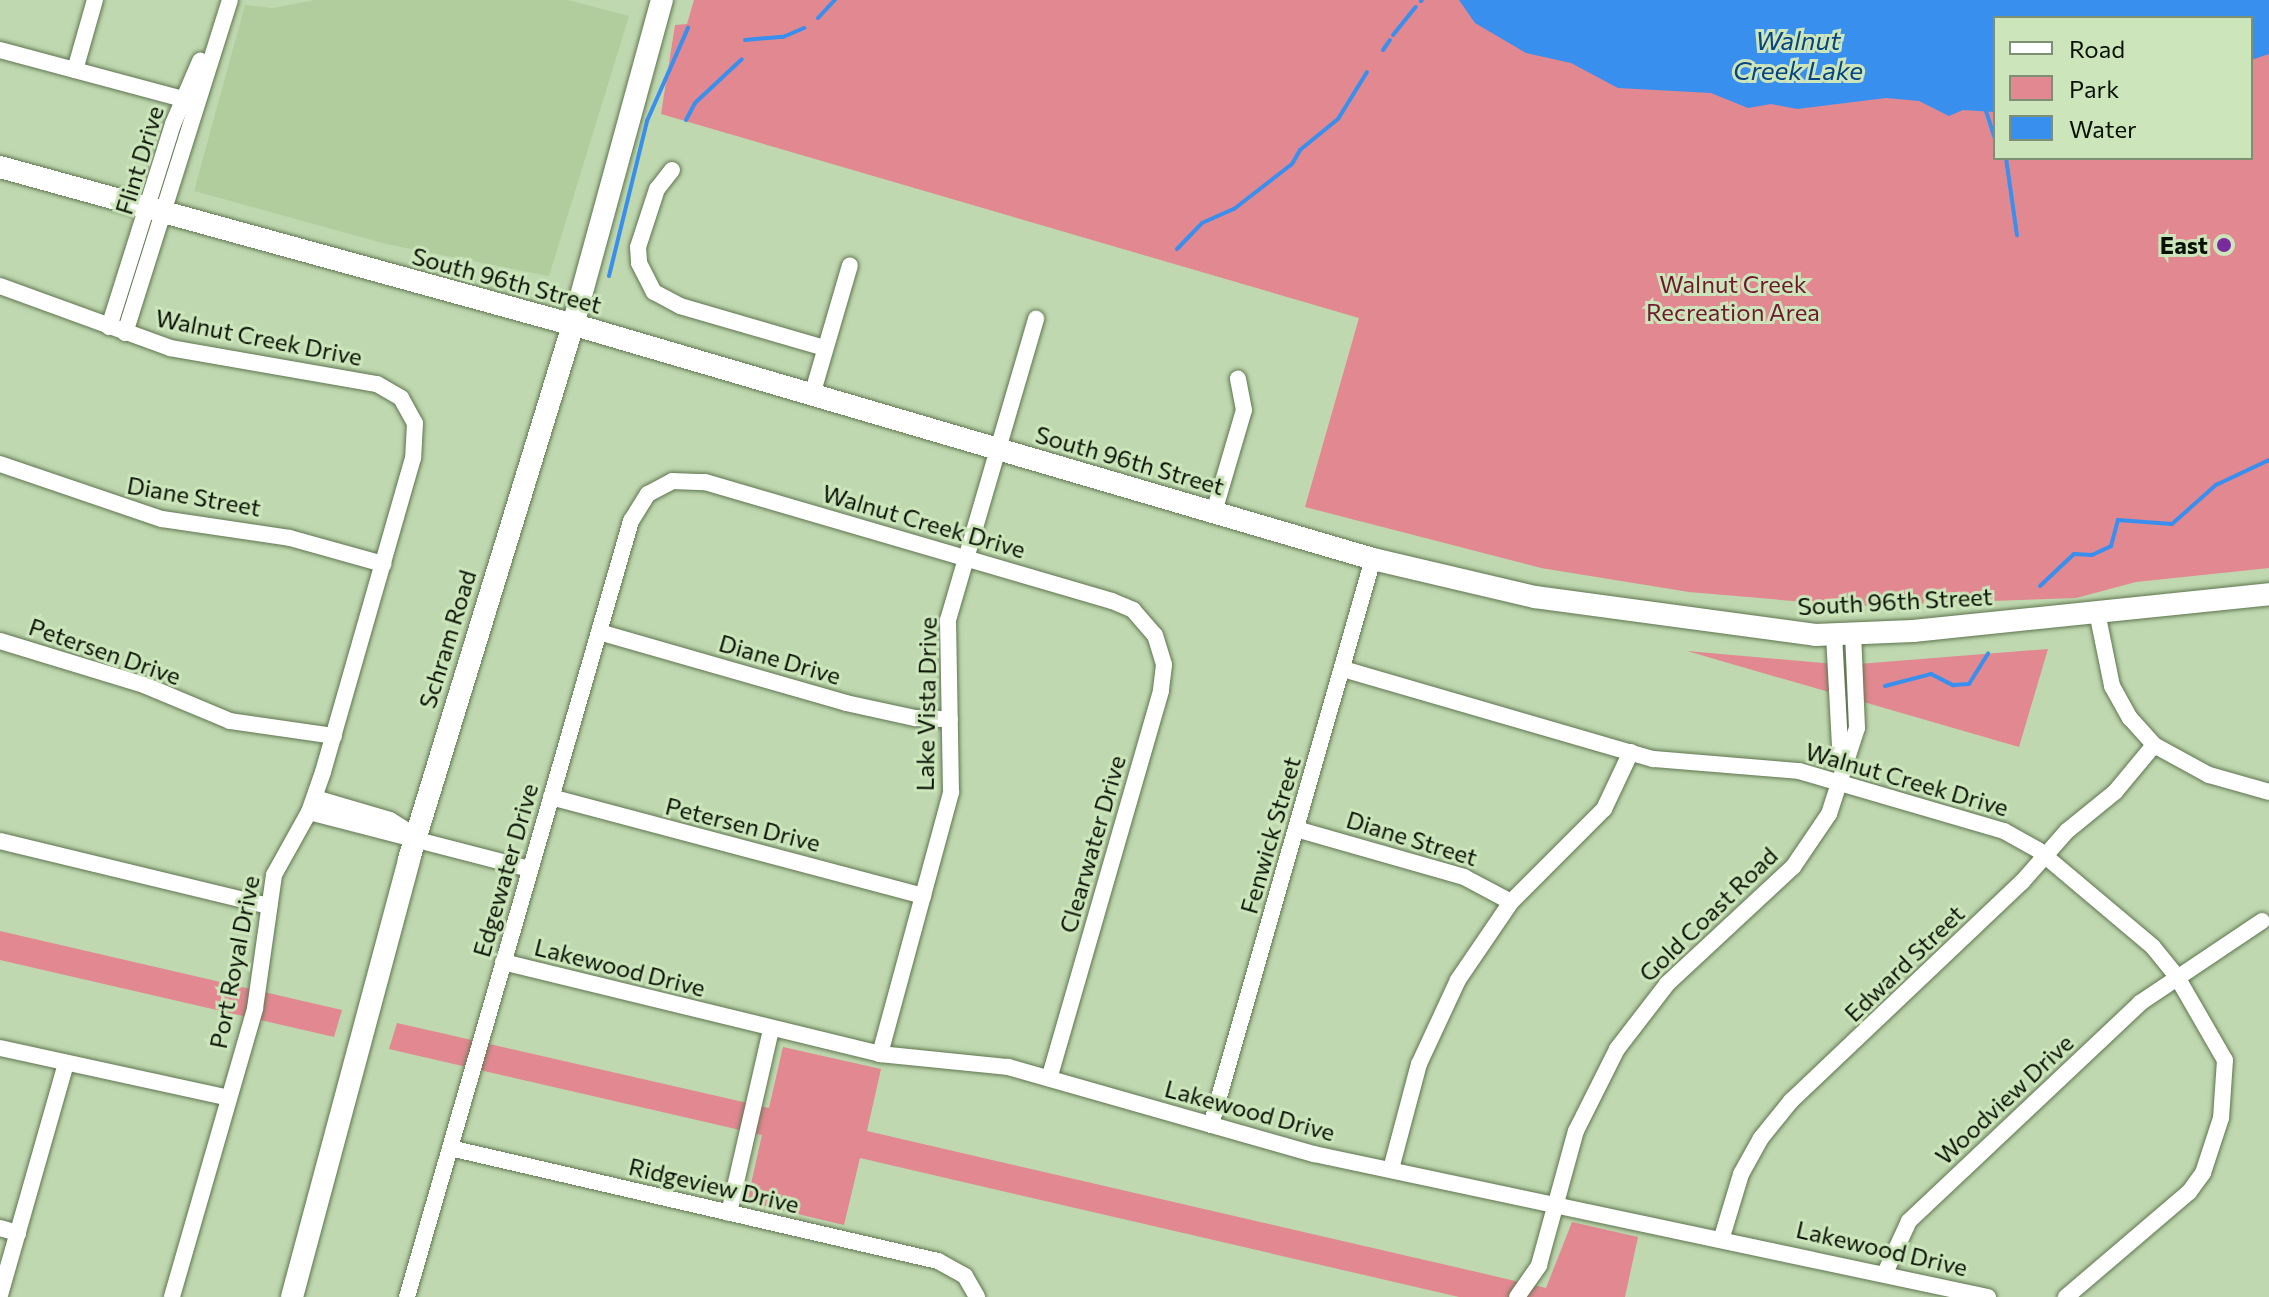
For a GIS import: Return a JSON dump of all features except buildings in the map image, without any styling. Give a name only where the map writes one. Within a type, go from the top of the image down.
[{"type":"main road","name":"Schram Road","points":[[292,1297],[416,836],[573,325],[662,0]]},
{"type":"main road","name":"South 96th Street","points":[[0,167],[573,325],[1373,559],[1606,610],[1844,634],[2269,594]]},
{"type":"street","points":[[75,70],[95,0]]},
{"type":"street","name":"Flint Drive","points":[[117,330],[189,101],[228,6]]},
{"type":"street","points":[[0,50],[189,101]]},
{"type":"street","points":[[672,170],[657,189],[638,247],[639,263],[654,292],[680,306],[825,348]]},
{"type":"street","points":[[812,395],[850,265]]},
{"type":"street","name":"Walnut Creek Drive","points":[[0,286],[191,354],[377,384],[401,398],[412,412]]},
{"type":"street","name":"Lake Vista Drive","points":[[880,1054],[951,792],[948,620],[1036,319]]},
{"type":"street","points":[[1214,512],[1244,410],[1238,379]]},
{"type":"street","name":"Port Royal Drive","points":[[172,1297],[255,1009],[278,864],[312,805],[416,445],[412,412]]},
{"type":"street","name":"Diane Street","points":[[0,464],[162,519],[290,538],[383,564]]},
{"type":"street","name":"Walnut Creek Drive","points":[[679,480],[705,482],[1112,601],[1148,625]]},
{"type":"street","name":"Edgewater Drive","points":[[407,1297],[635,512],[655,488],[679,480]]},
{"type":"street","name":"Fenwick Street","points":[[1211,1125],[1373,559]]},
{"type":"street","points":[[2097,612],[2112,686],[2154,745],[2209,775],[2269,792]]},
{"type":"street","name":"Clearwater Drive","points":[[1049,1078],[1161,691],[1163,655],[1148,625]]},
{"type":"street","name":"Diane Drive","points":[[599,632],[846,703],[915,718],[950,719]]},
{"type":"street","name":"Gold Coast Road","points":[[1517,1297],[1539,1265],[1576,1131],[1617,1049],[1667,984],[1806,851],[1829,814],[1857,728],[1844,634]]},
{"type":"street","name":"Petersen Drive","points":[[0,641],[144,685],[216,718],[334,736]]},
{"type":"street","name":"Walnut Creek Drive","points":[[1343,669],[1631,752],[1698,766],[1782,768],[2004,831],[2046,857],[2153,947],[2177,977],[2225,1060],[2227,1086],[2211,1154],[2189,1192],[2066,1297]]},
{"type":"street","name":"Edward Street","points":[[1722,1237],[1741,1174],[1761,1138],[1791,1101],[2046,857],[2067,831],[2115,792],[2154,745]]},
{"type":"street","points":[[1391,1169],[1404,1107],[1434,1024],[1511,902],[1604,809],[1631,752]]},
{"type":"street","name":"Petersen Drive","points":[[551,797],[923,896]]},
{"type":"street","points":[[312,805],[390,820],[416,836],[530,869]]},
{"type":"street","name":"Diane Street","points":[[1296,829],[1464,877],[1511,902]]},
{"type":"street","points":[[0,841],[269,906]]},
{"type":"street","name":"Woodview Drive","points":[[1885,1273],[1909,1221],[2140,1003],[2262,921]]},
{"type":"street","name":"Lakewood Drive","points":[[503,962],[880,1054],[924,1062],[997,1064],[1314,1154],[1722,1237],[1988,1297]]},
{"type":"street","points":[[729,1213],[771,1029]]},
{"type":"street","points":[[0,1048],[229,1098]]},
{"type":"street","points":[[0,1295],[66,1063]]},
{"type":"street","name":"Ridgeview Drive","points":[[450,1148],[938,1261],[965,1276],[977,1297]]},
{"type":"street","points":[[0,1228],[18,1233]]},
{"type":"shaded area","points":[[315,0],[568,0],[629,16],[549,276],[386,244],[194,191],[245,5],[273,8]]},
{"type":"green space","name":"Walnut Creek Recreation Area","points":[[694,0],[2269,0],[2269,568],[2136,582],[2076,598],[1851,606],[1689,592],[1541,568],[1305,507],[1359,318],[661,114],[675,25],[687,24]]},
{"type":"green space","points":[[2048,649],[2019,747],[1687,651],[1846,665]]},
{"type":"green space","points":[[0,931],[342,1010],[334,1037],[0,960]]},
{"type":"green space","points":[[397,1023],[769,1108],[783,1047],[881,1069],[867,1131],[1546,1288],[1572,1222],[1638,1237],[1625,1297],[1459,1297],[860,1158],[844,1225],[747,1202],[762,1135],[389,1049]]},
{"type":"water","name":"Walnut Creek Lake","points":[[1459,0],[2269,0],[2269,54],[2253,59],[2253,16],[1993,16],[1993,112],[1963,110],[1949,116],[1919,101],[1886,98],[1797,109],[1771,104],[1748,108],[1711,93],[1618,88],[1571,63],[1526,53],[1475,23]]},
{"type":"waterway","points":[[818,18],[835,0]]},
{"type":"waterway","points":[[1393,35],[1416,7]]},
{"type":"waterway","points":[[609,276],[647,121],[688,28]]},
{"type":"waterway","points":[[745,40],[783,37],[804,28]]},
{"type":"waterway","points":[[1383,50],[1390,40]]},
{"type":"waterway","points":[[686,120],[695,103],[742,59]]},
{"type":"waterway","points":[[1177,249],[1202,223],[1234,209],[1292,164],[1300,150],[1338,119],[1367,72]]},
{"type":"waterway","points":[[1986,111],[1993,132]]},
{"type":"waterway","points":[[2006,160],[2017,235]]},
{"type":"waterway","points":[[2040,586],[2074,554],[2092,555],[2111,546],[2118,520],[2172,524],[2216,485],[2269,460]]},
{"type":"waterway","points":[[1885,686],[1931,674],[1953,685],[1969,684],[1988,653]]},
{"type":"place","name":"East","points":[[2224,245]]}]
